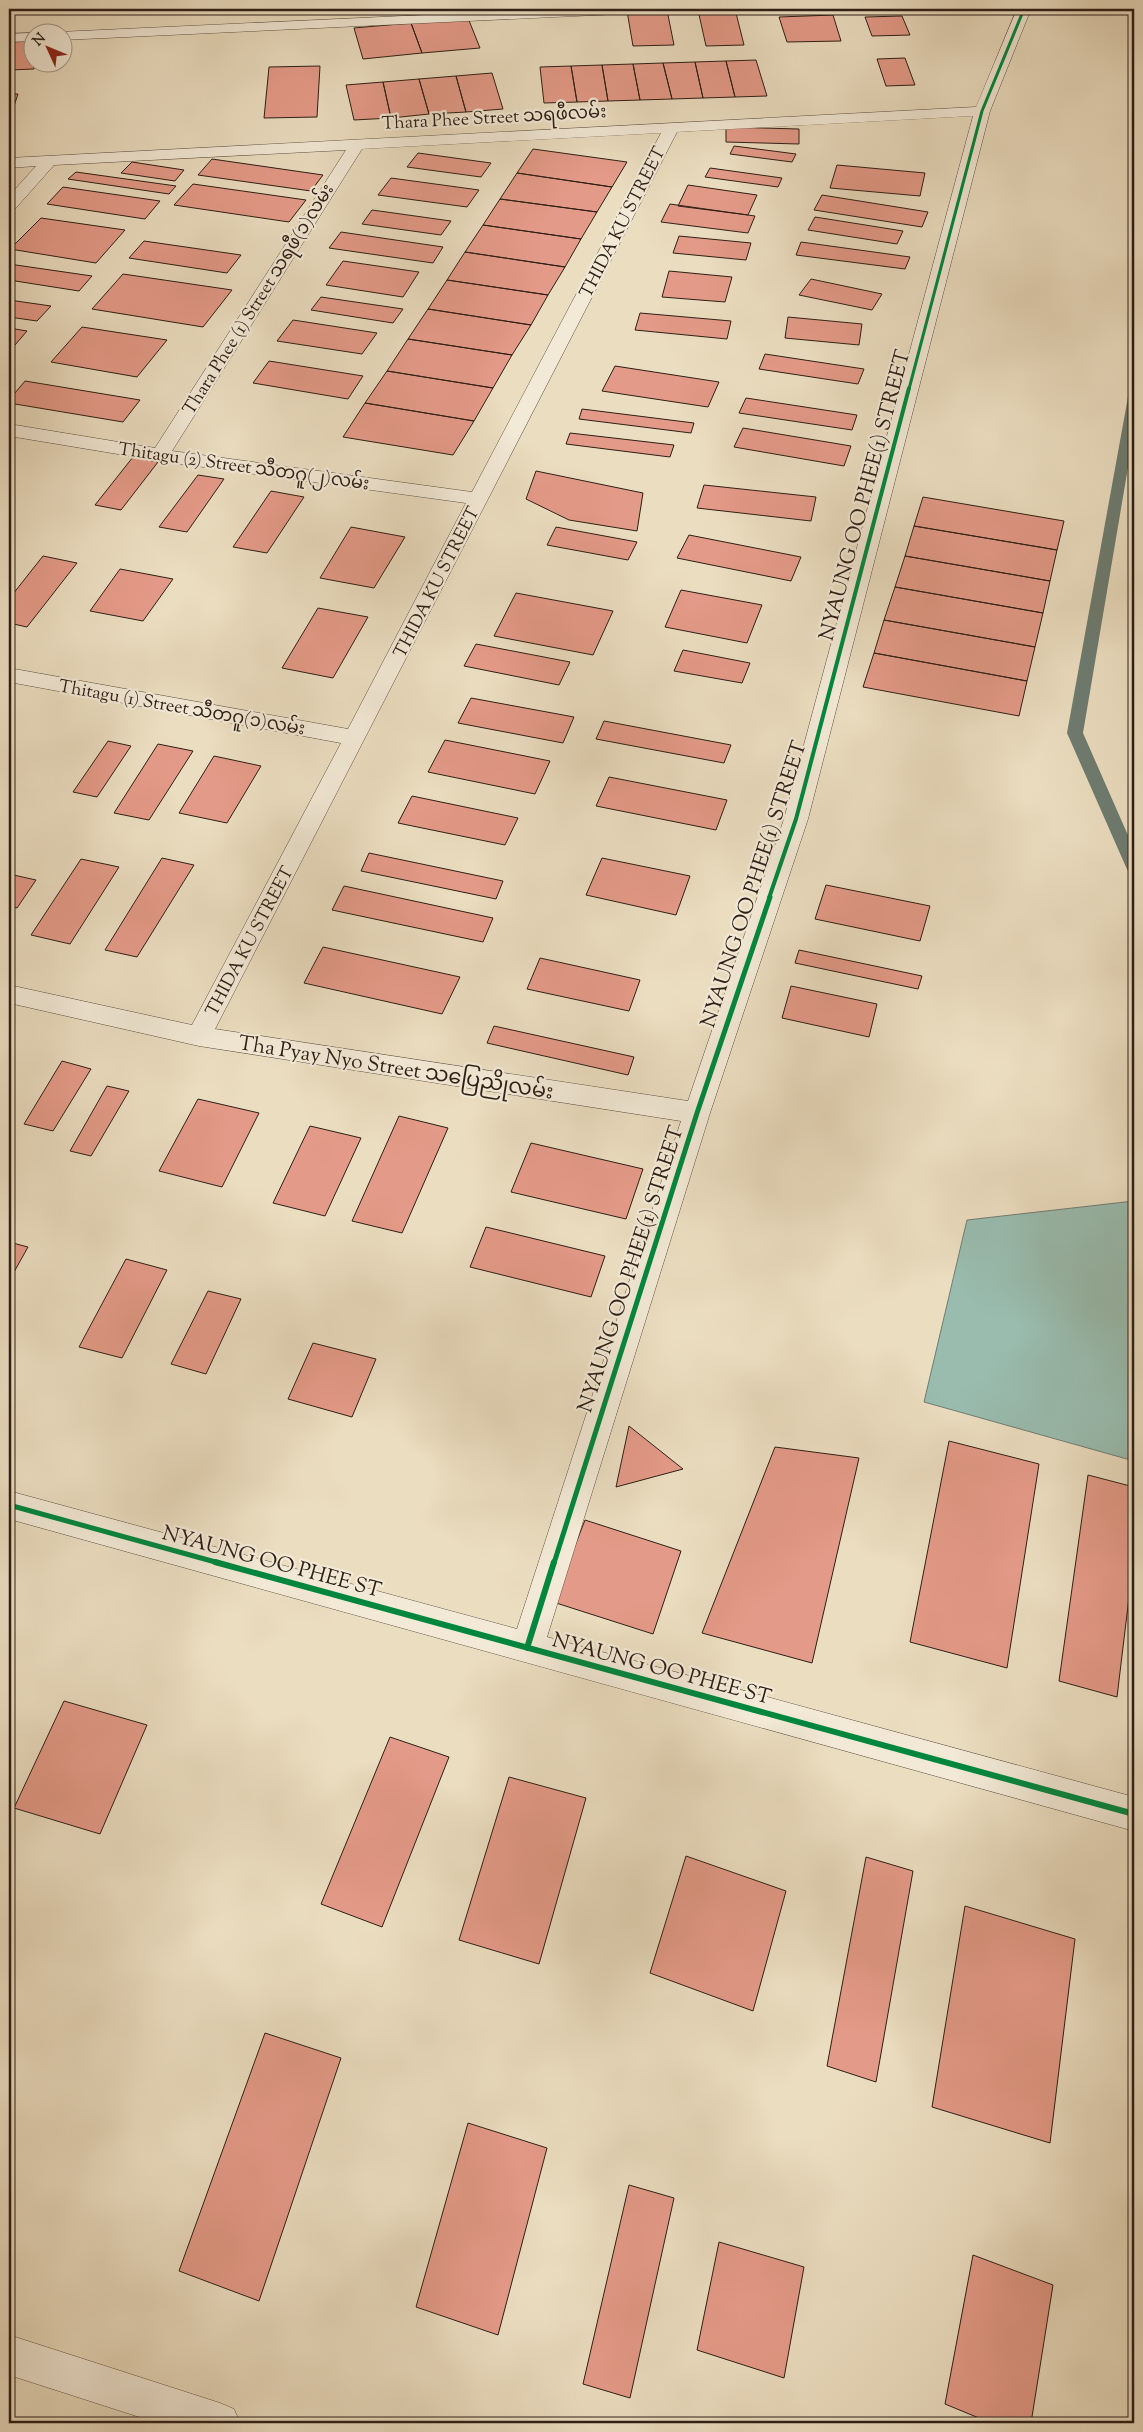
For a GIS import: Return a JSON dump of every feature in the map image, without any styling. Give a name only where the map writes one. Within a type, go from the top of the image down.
[{"type":"street","points":[[72,36],[639,9]]},
{"type":"street","name":"NYAUNG OO PHEE(1) STREET","points":[[527,1648],[696,1113],[796,819],[982,111],[1024,9]]},
{"type":"street","points":[[9,38],[22,37]]},
{"type":"street","name":"Thara Phee Street သရဖီလမ်း","points":[[9,163],[982,111]]},
{"type":"street","name":"THIDA KU STREET","points":[[199,1036],[672,127]]},
{"type":"street","name":"Thara Phee (1) Street သရဖီ(၁)လမ်း","points":[[160,455],[357,144]]},
{"type":"street","points":[[9,206],[48,162]]},
{"type":"street","name":"Thitagu (2) Street သီတဂူ(၂)လမ်း","points":[[9,430],[160,455],[479,499]]},
{"type":"street","name":"Thitagu (1) Street သီတဂူ(၁)လမ်း","points":[[9,675],[354,738]]},
{"type":"street","name":"Tha Pyay Nyo Street သပြေညိုလမ်း","points":[[9,994],[199,1036],[696,1113]]},
{"type":"street","name":"NYAUNG OO PHEE ST","points":[[9,1505],[1134,1814]]},
{"type":"street","points":[[9,2355],[220,2423]]},
{"type":"shaded area","points":[[1134,1201],[1134,1461],[924,1402],[967,1220]]},
{"type":"building","points":[[735,9],[744,45],[706,46],[698,10]]},
{"type":"building","points":[[667,10],[674,45],[633,46],[627,11]]},
{"type":"building","points":[[833,15],[841,41],[787,42],[779,17]]},
{"type":"building","points":[[902,16],[910,35],[872,36],[865,17]]},
{"type":"building","points":[[468,18],[480,48],[422,53],[411,23]]},
{"type":"building","points":[[411,23],[422,53],[363,59],[354,28]]},
{"type":"building","points":[[22,41],[22,69],[9,70],[9,42]]},
{"type":"building","points":[[905,58],[915,85],[886,86],[877,59]]},
{"type":"building","points":[[756,60],[767,96],[735,97],[726,61]]},
{"type":"building","points":[[726,61],[735,97],[703,98],[695,62]]},
{"type":"building","points":[[695,62],[703,98],[672,99],[663,63]]},
{"type":"building","points":[[663,63],[672,99],[640,100],[633,64]]},
{"type":"building","points":[[633,64],[640,100],[608,101],[602,65]]},
{"type":"building","points":[[602,65],[608,101],[577,102],[571,66]]},
{"type":"building","points":[[320,66],[317,117],[264,118],[269,67]]},
{"type":"building","points":[[571,66],[577,102],[544,103],[540,67]]},
{"type":"building","points":[[492,73],[503,109],[466,112],[456,76]]},
{"type":"building","points":[[456,76],[466,112],[429,114],[419,79]]},
{"type":"building","points":[[419,79],[429,114],[391,118],[383,82]]},
{"type":"building","points":[[383,82],[391,118],[354,120],[346,85]]},
{"type":"building","points":[[9,94],[18,94],[9,121]]},
{"type":"building","points":[[726,127],[799,129],[799,144],[726,142]]},
{"type":"building","points":[[734,146],[796,154],[792,162],[730,154]]},
{"type":"building","points":[[533,149],[627,162],[612,187],[517,173]]},
{"type":"building","points":[[418,153],[491,163],[481,177],[407,167]]},
{"type":"building","points":[[212,159],[323,175],[311,191],[198,175]]},
{"type":"building","points":[[132,162],[184,170],[175,181],[121,173]]},
{"type":"building","points":[[837,165],[925,173],[920,196],[830,188]]},
{"type":"building","points":[[710,168],[782,178],[778,187],[705,177]]},
{"type":"building","points":[[76,172],[176,186],[169,194],[68,179]]},
{"type":"building","points":[[517,173],[612,187],[597,212],[500,199]]},
{"type":"building","points":[[391,178],[479,190],[467,207],[378,195]]},
{"type":"building","points":[[193,184],[306,200],[289,222],[174,205]]},
{"type":"building","points":[[688,185],[757,195],[748,215],[678,206]]},
{"type":"building","points":[[63,187],[160,201],[145,219],[47,204]]},
{"type":"building","points":[[822,195],[928,212],[922,227],[814,210]]},
{"type":"building","points":[[500,199],[597,212],[581,239],[483,225]]},
{"type":"building","points":[[670,204],[755,216],[748,233],[661,222]]},
{"type":"building","points":[[372,210],[451,221],[441,235],[362,224]]},
{"type":"building","points":[[815,217],[903,231],[897,244],[808,230]]},
{"type":"building","points":[[41,218],[125,230],[96,263],[10,249]]},
{"type":"building","points":[[483,225],[581,239],[565,267],[465,252]]},
{"type":"building","points":[[341,232],[443,247],[433,263],[329,248]]},
{"type":"building","points":[[679,236],[751,243],[746,260],[673,253]]},
{"type":"building","points":[[144,241],[241,255],[227,273],[129,258]]},
{"type":"building","points":[[801,242],[910,257],[905,269],[796,255]]},
{"type":"building","points":[[465,252],[565,267],[548,295],[447,280]]},
{"type":"building","points":[[343,261],[419,272],[403,297],[326,285]]},
{"type":"building","points":[[9,264],[92,276],[79,291],[9,280]]},
{"type":"building","points":[[669,271],[732,277],[725,302],[662,297]]},
{"type":"building","points":[[123,274],[232,290],[203,327],[92,309]]},
{"type":"building","points":[[811,279],[882,294],[872,310],[799,295]]},
{"type":"building","points":[[447,280],[548,295],[531,325],[428,309]]},
{"type":"building","points":[[321,297],[403,309],[393,323],[311,310]]},
{"type":"building","points":[[9,300],[51,306],[37,321],[9,317]]},
{"type":"building","points":[[428,309],[531,325],[512,355],[408,339]]},
{"type":"building","points":[[640,313],[731,321],[727,339],[635,330]]},
{"type":"building","points":[[788,317],[862,324],[859,345],[785,338]]},
{"type":"building","points":[[293,320],[377,333],[362,354],[277,341]]},
{"type":"building","points":[[82,327],[167,340],[137,377],[51,362]]},
{"type":"building","points":[[9,328],[27,331],[15,345],[9,344]]},
{"type":"building","points":[[408,339],[512,355],[493,388],[387,371]]},
{"type":"building","points":[[765,354],[864,369],[858,384],[759,369]]},
{"type":"building","points":[[269,361],[363,376],[348,399],[253,383]]},
{"type":"building","points":[[615,366],[719,382],[708,407],[602,391]]},
{"type":"building","points":[[387,371],[493,388],[474,421],[365,403]]},
{"type":"building","points":[[25,381],[140,400],[123,422],[9,403],[9,400]]},
{"type":"building","points":[[746,398],[857,415],[852,430],[739,413]]},
{"type":"building","points":[[365,403],[474,421],[453,455],[343,437]]},
{"type":"building","points":[[582,409],[694,423],[691,433],[579,419]]},
{"type":"building","points":[[743,428],[851,446],[844,466],[734,447]]},
{"type":"building","points":[[570,433],[674,445],[670,457],[566,444]]},
{"type":"building","points":[[133,457],[158,462],[121,510],[95,505]]},
{"type":"building","points":[[536,471],[643,493],[637,531],[569,520],[526,499]]},
{"type":"building","points":[[198,475],[224,479],[187,532],[159,527]]},
{"type":"building","points":[[704,485],[816,497],[811,521],[697,508]]},
{"type":"building","points":[[271,491],[304,497],[267,553],[233,547]]},
{"type":"building","points":[[923,497],[1064,521],[1057,550],[914,526]]},
{"type":"building","points":[[914,526],[1057,550],[1050,581],[905,556]]},
{"type":"building","points":[[351,527],[405,537],[374,588],[320,578]]},
{"type":"building","points":[[556,527],[637,542],[628,560],[547,545]]},
{"type":"building","points":[[689,535],[801,557],[791,581],[677,558]]},
{"type":"building","points":[[43,556],[77,563],[27,627],[9,623],[9,599]]},
{"type":"building","points":[[905,556],[1050,581],[1043,613],[895,587]]},
{"type":"building","points":[[120,569],[173,579],[143,621],[90,611]]},
{"type":"building","points":[[895,587],[1043,613],[1035,647],[884,620]]},
{"type":"building","points":[[681,590],[762,605],[747,643],[665,627]]},
{"type":"building","points":[[516,593],[613,611],[593,655],[494,636]]},
{"type":"building","points":[[318,608],[368,617],[333,678],[282,668]]},
{"type":"building","points":[[884,620],[1035,647],[1027,681],[874,653]]},
{"type":"building","points":[[476,644],[570,662],[559,685],[464,666]]},
{"type":"building","points":[[683,650],[750,663],[742,683],[674,671]]},
{"type":"building","points":[[874,653],[1027,681],[1019,716],[863,687]]},
{"type":"building","points":[[471,698],[574,717],[563,743],[458,723]]},
{"type":"building","points":[[604,721],[731,745],[724,763],[596,739]]},
{"type":"building","points":[[445,740],[550,761],[535,794],[428,772]]},
{"type":"building","points":[[108,741],[131,746],[97,797],[73,792]]},
{"type":"building","points":[[158,744],[193,751],[149,820],[114,813]]},
{"type":"building","points":[[214,756],[261,766],[227,823],[179,813]]},
{"type":"building","points":[[609,777],[727,800],[716,830],[596,806]]},
{"type":"building","points":[[412,796],[518,818],[505,845],[398,823]]},
{"type":"building","points":[[369,853],[503,881],[496,899],[361,871]]},
{"type":"building","points":[[162,858],[194,865],[137,957],[105,950]]},
{"type":"building","points":[[602,858],[690,876],[676,915],[586,895]]},
{"type":"building","points":[[81,859],[119,867],[70,944],[31,935]]},
{"type":"building","points":[[9,874],[36,880],[17,908],[9,906]]},
{"type":"building","points":[[826,885],[930,906],[920,941],[815,919]]},
{"type":"building","points":[[344,886],[493,918],[483,942],[332,910]]},
{"type":"building","points":[[323,947],[460,977],[442,1014],[304,983]]},
{"type":"building","points":[[799,950],[922,976],[918,989],[795,963]]},
{"type":"building","points":[[540,958],[640,980],[629,1011],[527,989]]},
{"type":"building","points":[[791,986],[877,1004],[869,1037],[782,1018]]},
{"type":"building","points":[[494,1026],[634,1057],[628,1075],[487,1043]]},
{"type":"building","points":[[62,1061],[91,1069],[53,1131],[24,1124]]},
{"type":"building","points":[[107,1086],[129,1091],[91,1156],[70,1151]]},
{"type":"building","points":[[198,1099],[259,1113],[222,1187],[159,1171]]},
{"type":"building","points":[[399,1116],[448,1128],[402,1233],[352,1221]]},
{"type":"building","points":[[310,1126],[361,1138],[325,1216],[273,1203]]},
{"type":"building","points":[[531,1143],[643,1169],[626,1219],[511,1192]]},
{"type":"building","points":[[486,1227],[605,1256],[591,1297],[470,1267]]},
{"type":"building","points":[[9,1242],[28,1247],[9,1281]]},
{"type":"building","points":[[126,1259],[167,1270],[122,1358],[79,1347]]},
{"type":"building","points":[[208,1291],[241,1299],[206,1374],[171,1364]]},
{"type":"building","points":[[313,1343],[376,1359],[352,1417],[288,1399]]},
{"type":"building","points":[[629,1426],[683,1469],[616,1487]]},
{"type":"building","points":[[949,1441],[1039,1464],[1007,1668],[910,1642]]},
{"type":"building","points":[[775,1447],[859,1458],[812,1663],[702,1633]]},
{"type":"building","points":[[1088,1475],[1134,1487],[1134,1556],[1117,1697],[1059,1681]]},
{"type":"building","points":[[585,1520],[681,1551],[653,1634],[553,1602]]},
{"type":"building","points":[[64,1701],[147,1725],[100,1834],[14,1808]]},
{"type":"building","points":[[390,1737],[449,1757],[382,1927],[321,1904]]},
{"type":"building","points":[[509,1777],[586,1798],[539,1964],[459,1940]]},
{"type":"building","points":[[686,1856],[786,1891],[753,2011],[650,1973]]},
{"type":"building","points":[[866,1857],[913,1871],[876,2082],[827,2066]]},
{"type":"building","points":[[965,1906],[1075,1939],[1050,2143],[932,2107]]},
{"type":"building","points":[[265,2033],[341,2058],[259,2301],[179,2271]]},
{"type":"building","points":[[468,2123],[547,2148],[498,2335],[416,2307]]},
{"type":"building","points":[[629,2185],[674,2198],[630,2398],[583,2384]]},
{"type":"building","points":[[719,2242],[804,2267],[784,2378],[697,2350]]},
{"type":"building","points":[[973,2255],[1053,2285],[1031,2423],[991,2423],[945,2404]]},
{"type":"waterway","points":[[1134,397],[1075,733],[1134,867]]},
{"type":"cycle path","points":[[527,1648],[697,1113],[796,819],[982,111],[1024,9]]},
{"type":"cycle path","points":[[9,1505],[1134,1814]]}]
